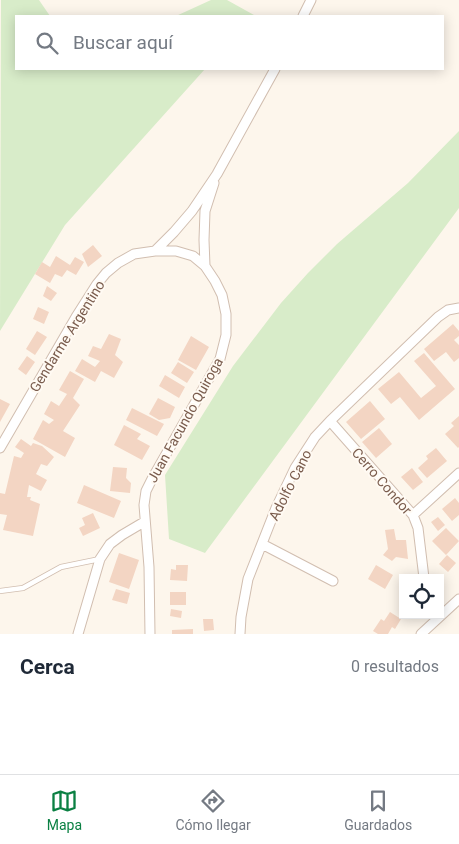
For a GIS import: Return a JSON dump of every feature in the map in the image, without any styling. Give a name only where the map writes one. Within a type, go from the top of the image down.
[{"type":"street","points":[[303,15],[310,0]]},
{"type":"street","points":[[155,251],[192,211],[217,174],[274,70]]},
{"type":"street","points":[[205,266],[205,211],[217,174]]},
{"type":"street","name":"Juan Facundo Quiroga","points":[[150,634],[149,567],[144,522],[146,492],[152,478],[220,359],[226,335],[226,314],[222,295],[205,266],[193,256],[176,251],[155,251]]},
{"type":"street","name":"Gendarme Argentino","points":[[0,448],[97,284],[118,263],[134,254],[155,251]]},
{"type":"street","name":"Adolfo Cano","points":[[240,634],[248,579],[276,508],[295,468],[315,437],[438,317],[448,310],[458,308]]},
{"type":"street","name":"Cerro Condor","points":[[330,421],[413,515],[418,528],[424,574]]},
{"type":"street","points":[[413,515],[459,472]]},
{"type":"street","points":[[78,634],[100,560],[110,544],[144,522]]},
{"type":"street","points":[[262,544],[333,581]]},
{"type":"street","points":[[444,609],[459,599]]},
{"type":"street","points":[[420,634],[430,619]]},
{"type":"lane","points":[[0,590],[23,588],[62,567],[100,560]]},
{"type":"green space","points":[[1,0],[39,0],[49,15],[15,15],[15,70],[204,70],[65,225],[0,331]]},
{"type":"green space","points":[[211,0],[227,0],[254,15],[178,15]]},
{"type":"green space","points":[[459,131],[459,208],[205,553],[169,539],[165,475],[233,366],[281,303],[308,273],[337,244],[408,183]]},
{"type":"building","points":[[93,245],[102,256],[88,267],[82,254]]},
{"type":"building","points":[[56,256],[70,265],[75,257],[84,262],[76,275],[67,270],[62,277],[55,274],[50,283],[35,274],[42,262],[50,267]]},
{"type":"building","points":[[47,286],[57,293],[51,301],[43,296]]},
{"type":"building","points":[[38,307],[49,312],[44,324],[33,319]]},
{"type":"building","points":[[453,324],[459,331],[459,336],[454,340],[459,345],[459,358],[454,362],[446,352],[434,361],[424,349]]},
{"type":"building","points":[[37,331],[47,337],[35,355],[26,349]]},
{"type":"building","points":[[109,334],[121,339],[115,355],[123,362],[114,378],[101,371],[95,382],[75,371],[82,359],[95,367],[100,361],[88,356],[93,346],[101,349]]},
{"type":"building","points":[[191,336],[209,347],[196,370],[178,360]]},
{"type":"building","points":[[424,353],[455,389],[419,420],[400,397],[391,404],[378,389],[399,372],[421,398],[436,386],[414,361]]},
{"type":"building","points":[[27,356],[35,362],[26,375],[18,369]]},
{"type":"building","points":[[178,362],[194,372],[187,383],[171,373]]},
{"type":"building","points":[[70,371],[84,379],[73,398],[80,405],[63,431],[75,438],[65,457],[33,439],[43,420],[49,424],[54,420],[44,414],[51,401],[59,406],[67,394],[59,390]]},
{"type":"building","points":[[165,375],[185,387],[179,398],[159,386]]},
{"type":"building","points":[[158,398],[175,407],[170,418],[159,420],[149,414]]},
{"type":"building","points":[[0,399],[10,404],[0,422]]},
{"type":"building","points":[[370,401],[385,419],[361,439],[346,422]]},
{"type":"building","points":[[132,408],[164,424],[157,436],[126,420]]},
{"type":"building","points":[[459,416],[458,448],[445,434],[454,426],[451,423]]},
{"type":"building","points":[[124,425],[141,434],[137,439],[150,446],[142,460],[114,445]]},
{"type":"building","points":[[379,428],[392,444],[376,458],[362,442]]},
{"type":"building","points":[[21,439],[31,446],[33,443],[42,446],[54,457],[47,466],[41,464],[36,474],[47,480],[41,491],[29,485],[27,497],[31,497],[30,500],[40,504],[33,536],[3,530],[7,515],[0,514],[0,493],[5,494],[14,456],[21,458],[24,453],[15,447]]},
{"type":"building","points":[[436,448],[447,461],[427,478],[418,468],[428,459],[426,456]]},
{"type":"building","points":[[113,467],[127,468],[126,478],[131,483],[130,493],[110,491]]},
{"type":"building","points":[[412,468],[423,482],[413,490],[401,477]]},
{"type":"building","points":[[84,485],[121,501],[114,518],[77,503]]},
{"type":"building","points":[[455,498],[459,503],[459,515],[452,521],[442,509]]},
{"type":"building","points":[[93,513],[100,528],[83,536],[79,528],[85,525],[82,518]]},
{"type":"building","points":[[438,517],[445,525],[438,531],[431,522]]},
{"type":"building","points":[[446,528],[459,541],[446,555],[432,541]]},
{"type":"building","points":[[394,529],[396,540],[406,540],[408,559],[396,557],[392,561],[383,555],[388,549],[385,530]]},
{"type":"building","points":[[119,553],[139,560],[129,589],[109,582]]},
{"type":"building","points":[[447,555],[456,563],[448,572],[439,564]]},
{"type":"building","points":[[176,565],[188,565],[187,581],[170,580],[171,569],[176,570]]},
{"type":"building","points":[[376,565],[393,575],[385,589],[368,579]]},
{"type":"building","points":[[116,589],[130,593],[127,604],[112,600]]},
{"type":"building","points":[[170,592],[186,592],[186,605],[170,605]]},
{"type":"building","points":[[171,609],[182,611],[181,618],[170,616]]},
{"type":"building","points":[[390,612],[401,619],[395,629],[392,627],[388,634],[378,634],[373,631],[381,619],[384,621]]},
{"type":"building","points":[[203,619],[213,619],[214,630],[204,631]]},
{"type":"building","points":[[193,629],[193,634],[172,634],[172,630]]}]
